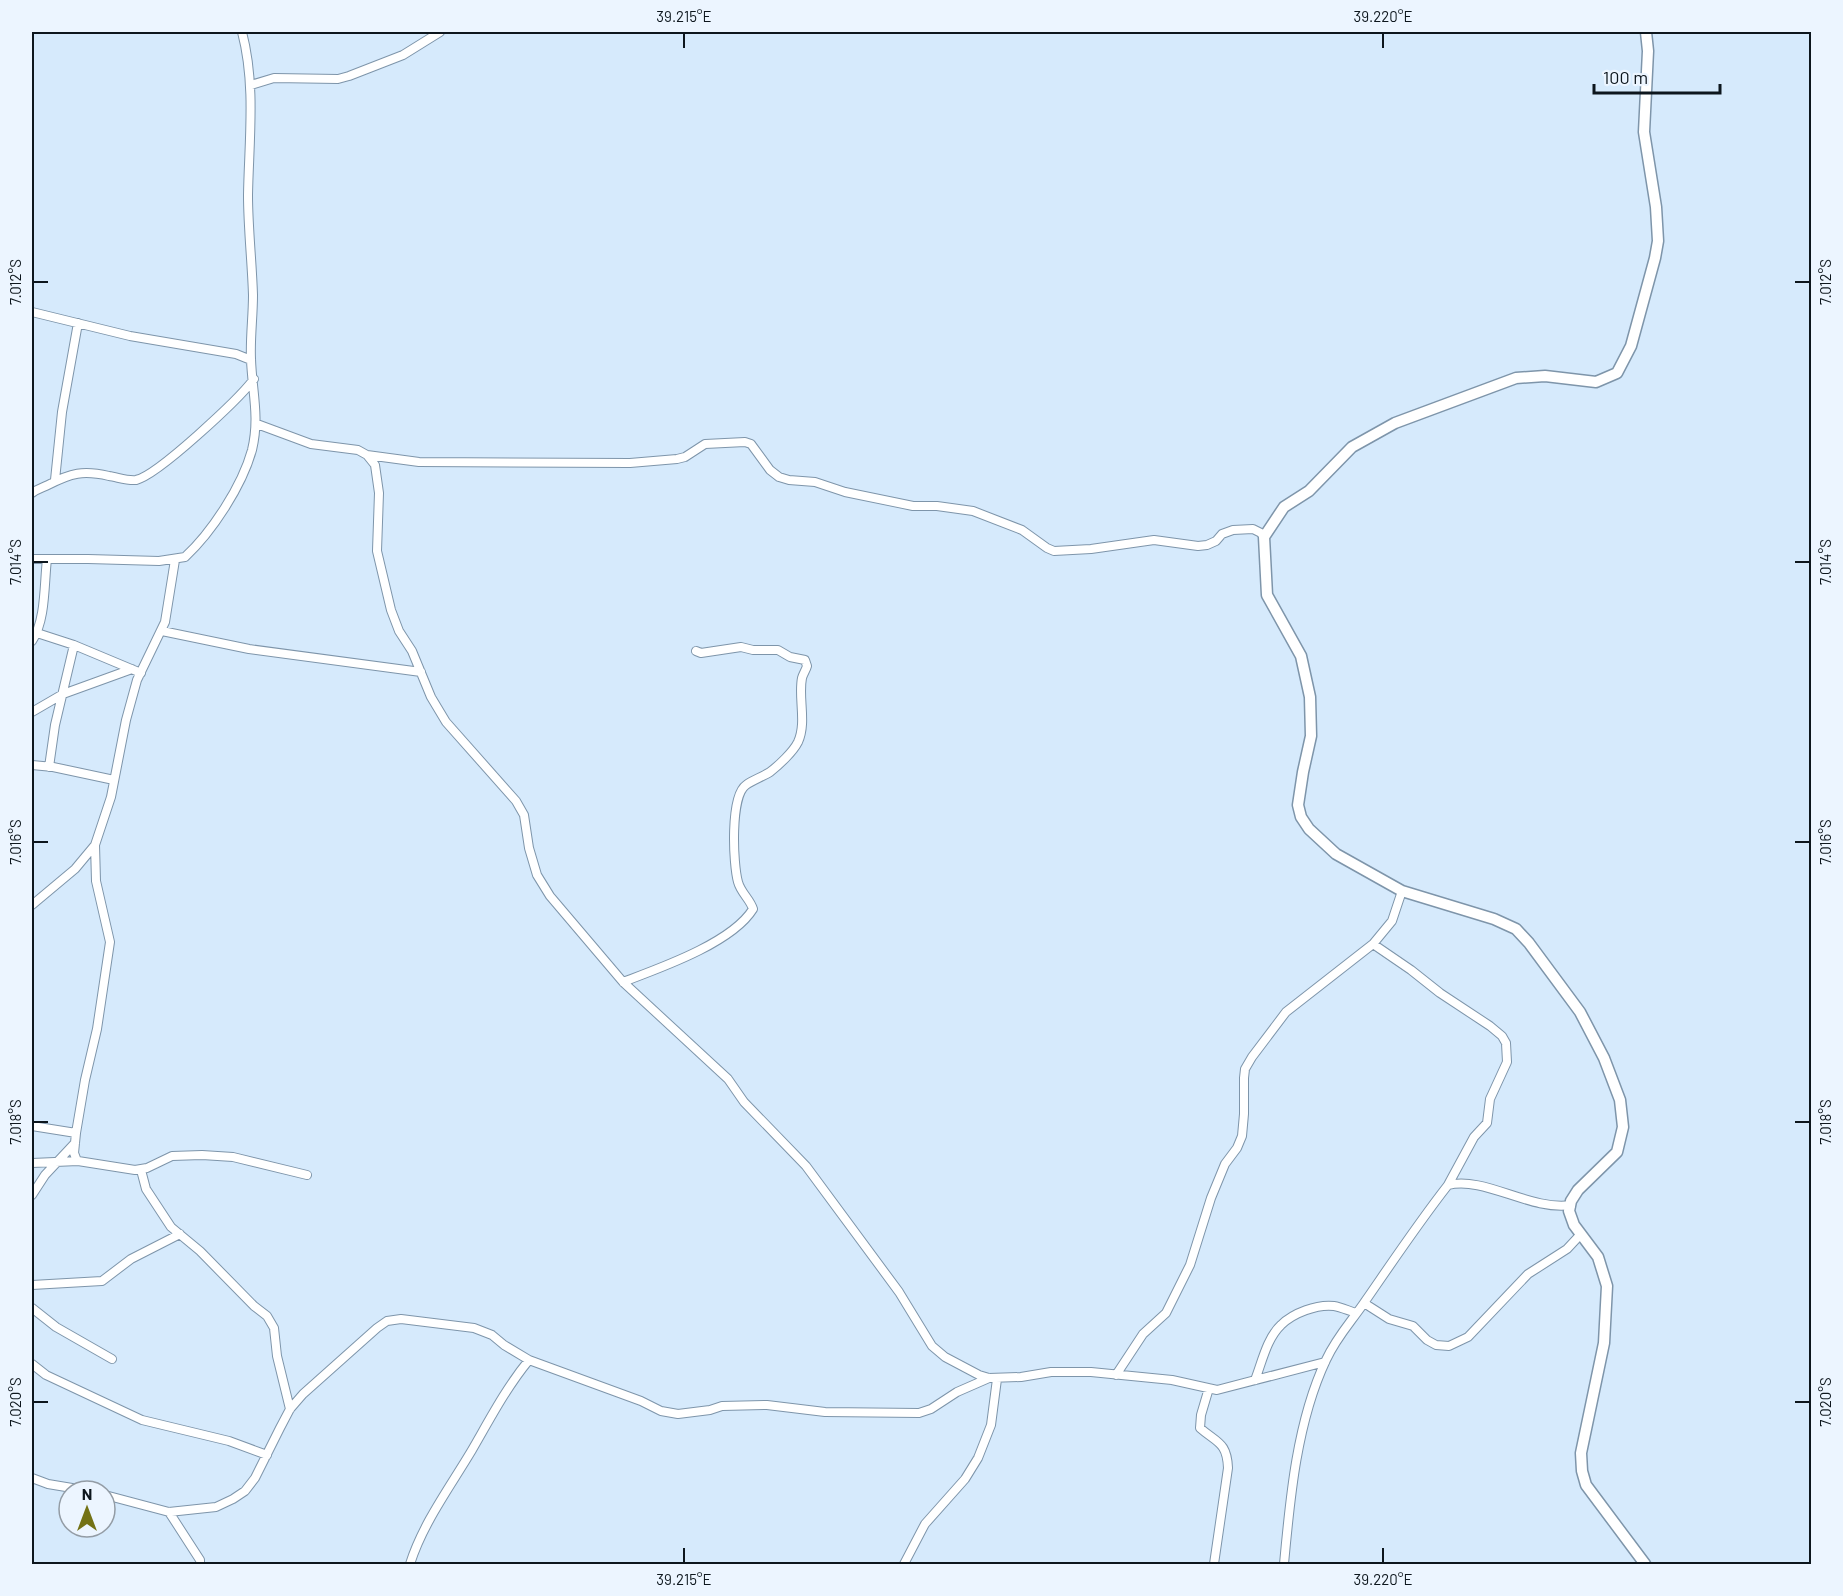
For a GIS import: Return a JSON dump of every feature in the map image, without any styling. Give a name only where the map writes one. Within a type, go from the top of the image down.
[{"type":"street","points":[[32,559],[175,560],[185,557],[194,549],[235,490],[244,472],[252,450],[257,423],[254,379],[250,360],[253,296],[248,197],[251,85],[242,32]]},
{"type":"street","points":[[251,85],[274,78],[338,79],[349,76],[403,56],[440,32]]},
{"type":"street","points":[[1264,537],[1284,507],[1309,491],[1352,447],[1395,423],[1516,378],[1545,376],[1596,382],[1617,373],[1631,346],[1658,241],[1656,207],[1644,132],[1648,51],[1646,32]]},
{"type":"street","points":[[32,312],[130,336],[226,352],[250,360]]},
{"type":"street","points":[[55,480],[62,412],[78,323]]},
{"type":"street","points":[[32,493],[55,480],[85,472],[130,480],[143,477],[175,455],[244,392],[254,379]]},
{"type":"street","points":[[257,423],[310,444],[358,450],[367,455],[419,462],[630,463],[685,457],[705,444],[745,442],[751,444],[770,470],[779,477],[815,482],[845,492],[913,506],[937,506],[974,511],[1022,530],[1054,551],[1091,549],[1154,540],[1198,546],[1216,541],[1222,534],[1233,530],[1252,529],[1262,533],[1267,595],[1301,656],[1310,697],[1311,736],[1298,805],[1309,829],[1336,854],[1402,891],[1494,919],[1516,929],[1580,1012],[1604,1058],[1616,1088],[1620,1100],[1623,1127],[1617,1152],[1578,1190],[1569,1211],[1574,1225],[1598,1257],[1607,1286],[1604,1343],[1585,1428],[1581,1453],[1582,1471],[1586,1485],[1646,1564]]},
{"type":"street","points":[[367,455],[375,465],[377,473],[377,551],[391,610],[399,631],[412,651],[431,697],[446,722],[516,801],[524,815],[529,848],[537,875],[550,896],[623,982],[728,1079],[744,1102],[806,1166],[899,1292],[932,1346],[962,1367],[993,1378]]},
{"type":"street","points":[[32,641],[37,633],[47,559]]},
{"type":"street","points":[[32,905],[75,869],[95,845],[105,819],[126,720],[141,673],[162,631],[175,560]]},
{"type":"street","points":[[162,631],[249,649],[422,672]]},
{"type":"street","points":[[37,633],[74,645],[141,673]]},
{"type":"street","points":[[49,767],[55,725],[74,645]]},
{"type":"street","points":[[623,982],[713,943],[752,912],[751,901],[744,894],[737,879],[733,821],[737,798],[744,786],[770,772],[799,739],[802,715],[801,680],[807,666],[805,660],[790,657],[778,650],[753,650],[741,647],[701,653],[696,651]]},
{"type":"street","points":[[33,708],[63,694],[132,669]]},
{"type":"street","points":[[32,765],[114,780]]},
{"type":"street","points":[[77,1161],[74,1153],[76,1133],[97,1029],[110,947],[108,926],[96,881],[95,845]]},
{"type":"street","points":[[1116,1375],[1143,1334],[1166,1313],[1190,1265],[1211,1198],[1225,1164],[1237,1148],[1242,1136],[1245,1069],[1252,1057],[1286,1012],[1372,944],[1392,921],[1402,891]]},
{"type":"street","points":[[1284,1564],[1289,1508],[1298,1453],[1308,1411],[1325,1362],[1340,1333],[1448,1185],[1474,1137],[1487,1123],[1490,1099],[1507,1062],[1506,1043],[1502,1035],[1372,944]]},
{"type":"street","points":[[32,1126],[76,1133]]},
{"type":"street","points":[[32,1195],[45,1175],[75,1143]]},
{"type":"street","points":[[32,1163],[77,1161],[119,1169],[141,1170],[172,1156],[202,1155],[233,1157],[308,1175]]},
{"type":"street","points":[[141,1170],[146,1189],[171,1227],[200,1251],[254,1306],[267,1316],[274,1328],[277,1356],[290,1409]]},
{"type":"street","points":[[1448,1185],[1457,1182],[1471,1184],[1558,1207],[1571,1205]]},
{"type":"street","points":[[32,1285],[102,1281],[131,1259],[180,1234]]},
{"type":"street","points":[[1364,1303],[1389,1319],[1413,1326],[1427,1340],[1436,1345],[1449,1346],[1468,1337],[1528,1274],[1567,1249],[1581,1234]]},
{"type":"street","points":[[1255,1380],[1269,1344],[1281,1325],[1292,1317],[1322,1305],[1336,1306],[1356,1313]]},
{"type":"street","points":[[32,1308],[56,1327],[112,1359]]},
{"type":"street","points":[[117,1499],[169,1512],[216,1507],[233,1499],[245,1491],[255,1478],[290,1409],[303,1394],[387,1321],[413,1319],[474,1328],[492,1335],[529,1360],[641,1401],[661,1411],[678,1414],[696,1413],[722,1406],[767,1405],[825,1412],[919,1413],[931,1409],[957,1392],[993,1378],[1051,1372],[1091,1372],[1172,1380],[1209,1388],[1226,1389],[1325,1362]]},
{"type":"street","points":[[410,1564],[416,1545],[496,1406],[529,1360]]},
{"type":"street","points":[[32,1364],[46,1375],[142,1420],[229,1440],[267,1455]]},
{"type":"street","points":[[904,1564],[925,1524],[964,1479],[978,1458],[990,1425],[993,1378]]},
{"type":"street","points":[[1209,1388],[1201,1415],[1200,1428],[1221,1444],[1227,1454],[1228,1468],[1214,1564]]},
{"type":"street","points":[[32,1478],[57,1486]]},
{"type":"street","points":[[169,1512],[200,1560],[200,1564]]}]
